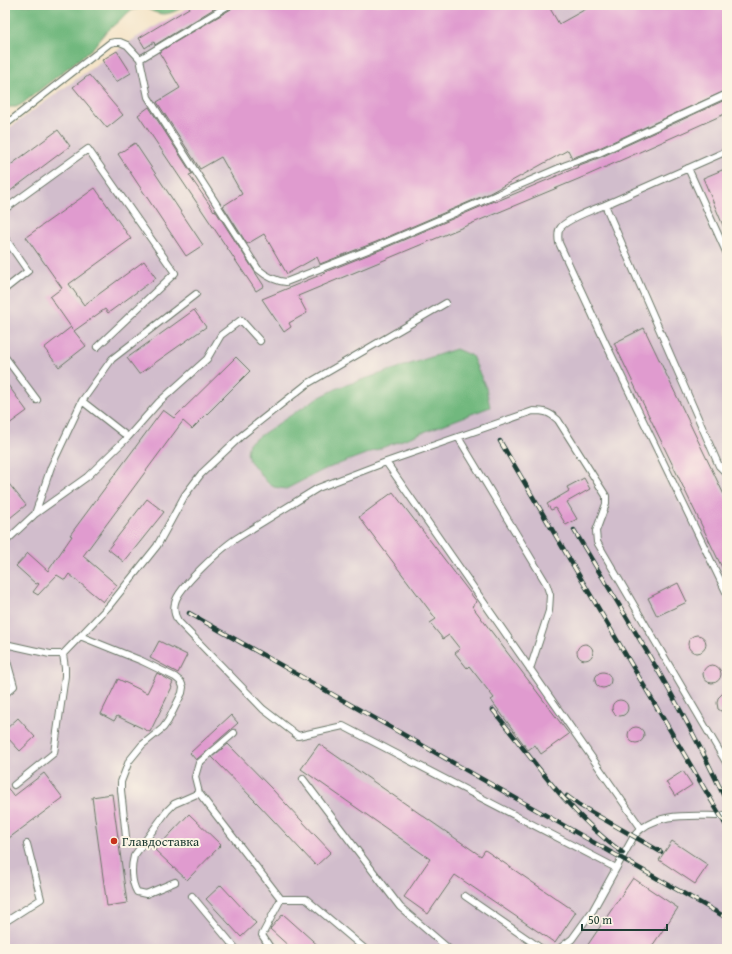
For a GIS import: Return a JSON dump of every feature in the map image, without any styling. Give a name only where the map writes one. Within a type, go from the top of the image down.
[{"type":"lane","points":[[140,59],[229,5]]},
{"type":"lane","points":[[5,125],[110,43],[120,42],[127,45],[140,59],[148,97],[258,269],[265,275],[286,282],[378,246],[566,165],[599,153],[727,94]]},
{"type":"lane","points":[[5,208],[88,149],[175,274],[96,347]]},
{"type":"lane","points":[[727,151],[565,223],[560,228],[558,236],[559,242],[606,344],[727,594]]},
{"type":"lane","points":[[688,168],[727,254]]},
{"type":"lane","points":[[605,205],[719,466],[727,474]]},
{"type":"lane","points":[[5,238],[28,271],[5,289]]},
{"type":"lane","points":[[35,514],[51,466],[82,401],[101,372],[112,359],[196,294]]},
{"type":"lane","points":[[5,644],[50,654],[63,654],[109,606],[157,546],[185,495],[201,474],[241,436],[307,384],[446,302]]},
{"type":"lane","points":[[5,542],[35,514],[88,477],[128,437],[159,402],[207,360],[221,335],[241,320],[260,341]]},
{"type":"lane","points":[[5,357],[37,400]]},
{"type":"lane","points":[[82,401],[128,437]]},
{"type":"lane","points":[[616,868],[343,726],[298,736],[263,709],[178,621],[174,610],[176,599],[187,584],[227,545],[318,488],[386,462],[533,412],[542,411],[550,413],[558,420],[606,496],[606,504],[596,531],[597,542],[727,764]]},
{"type":"lane","points":[[458,437],[546,583],[550,595],[549,611],[530,669]]},
{"type":"lane","points":[[386,462],[641,828]]},
{"type":"lane","points":[[80,636],[142,661],[176,677],[181,682],[183,687],[182,693],[168,721],[163,728],[135,753],[124,772],[121,782],[121,790],[126,837]]},
{"type":"lane","points":[[5,654],[14,686],[5,694]]},
{"type":"lane","points":[[14,785],[54,753],[65,676],[63,654]]},
{"type":"lane","points":[[234,733],[199,763],[195,777],[199,793],[281,899]]},
{"type":"lane","points":[[303,779],[400,907],[449,949]]},
{"type":"lane","points":[[175,882],[146,894],[137,892],[133,886],[132,864],[134,856],[167,811],[174,804],[199,793]]},
{"type":"lane","points":[[559,949],[572,938],[592,910],[634,836],[641,828],[668,817],[721,816],[727,814]]},
{"type":"lane","points":[[5,922],[40,899],[27,844]]},
{"type":"lane","points":[[192,896],[236,949]]},
{"type":"lane","points":[[465,896],[542,949]]},
{"type":"lane","points":[[271,949],[262,935],[281,899]]},
{"type":"lane","points":[[281,899],[306,899],[365,949]]},
{"type":"shaded area","points":[[192,5],[727,5],[727,949],[5,949],[5,131],[137,37]]},
{"type":"green space","points":[[5,5],[187,5],[166,14],[156,13],[144,7],[130,11],[104,34],[93,48],[22,104],[16,107],[5,107]]},
{"type":"green space","points":[[456,349],[472,356],[486,388],[490,407],[323,470],[286,489],[274,487],[268,483],[249,460],[247,452],[249,443],[314,400],[340,387]]},
{"type":"building","points":[[194,5],[220,5],[155,45],[154,42],[145,48],[139,38]]},
{"type":"building","points":[[233,5],[548,5],[559,24],[593,5],[727,5],[727,90],[597,149],[572,158],[568,150],[490,193],[376,242],[320,264],[317,257],[287,274],[264,234],[247,244],[223,206],[242,194],[221,157],[200,169],[157,102],[180,88],[159,52],[231,9]]},
{"type":"building","points":[[117,51],[131,73],[116,82],[102,60]]},
{"type":"building","points":[[89,75],[123,115],[107,128],[73,87]]},
{"type":"building","points":[[727,99],[727,113],[588,175],[298,296],[307,313],[289,323],[291,327],[284,332],[262,299],[578,167],[577,166],[601,157]]},
{"type":"building","points":[[149,107],[192,174],[189,175],[214,211],[215,210],[264,286],[256,291],[138,115]]},
{"type":"building","points":[[58,130],[70,146],[5,195],[5,169]]},
{"type":"building","points":[[135,143],[203,245],[186,256],[118,154]]},
{"type":"building","points":[[727,168],[727,235],[703,178]]},
{"type":"building","points":[[95,188],[131,239],[69,284],[84,305],[144,261],[156,278],[108,313],[105,309],[74,331],[86,346],[59,367],[44,348],[71,327],[50,297],[62,288],[26,237]]},
{"type":"building","points":[[194,310],[206,327],[139,374],[127,358]]},
{"type":"building","points":[[644,328],[727,501],[727,578],[614,343]]},
{"type":"building","points":[[236,357],[250,371],[192,429],[183,421],[83,556],[117,585],[103,602],[69,574],[65,580],[57,575],[38,595],[33,592],[39,584],[36,584],[16,566],[28,553],[48,571],[72,536],[70,535],[163,410],[174,418]]},
{"type":"building","points":[[5,381],[27,411],[5,427]]},
{"type":"building","points":[[584,478],[590,489],[567,502],[577,519],[566,525],[556,508],[551,510],[547,504],[569,491],[567,487]]},
{"type":"building","points":[[5,479],[26,505],[5,522]]},
{"type":"building","points":[[393,492],[477,602],[472,606],[569,734],[541,754],[535,745],[528,750],[491,700],[494,698],[469,666],[467,668],[455,653],[460,649],[449,635],[443,639],[430,623],[436,619],[359,517]]},
{"type":"building","points":[[147,499],[164,512],[124,562],[108,549]]},
{"type":"building","points":[[678,583],[687,602],[657,616],[648,598]]},
{"type":"building","points":[[697,635],[703,638],[706,644],[703,650],[697,653],[691,650],[688,644],[691,638]]},
{"type":"building","points":[[159,641],[187,655],[178,673],[150,658]]},
{"type":"building","points":[[585,644],[591,646],[593,652],[591,658],[585,660],[579,658],[577,652],[579,646]]},
{"type":"building","points":[[712,665],[718,668],[721,674],[718,680],[712,683],[706,680],[703,674],[706,668]]},
{"type":"building","points":[[603,672],[609,674],[611,680],[609,686],[603,688],[597,686],[595,680],[597,674]]},
{"type":"building","points":[[157,673],[173,682],[150,732],[117,716],[114,721],[101,714],[118,679],[147,693]]},
{"type":"building","points":[[727,689],[727,715],[718,709],[717,703],[718,698]]},
{"type":"building","points":[[620,700],[626,702],[628,708],[626,714],[620,716],[614,714],[612,708],[614,702]]},
{"type":"building","points":[[231,715],[238,723],[196,760],[190,753]]},
{"type":"building","points":[[18,718],[35,737],[20,751],[5,735],[5,730]]},
{"type":"building","points":[[636,727],[642,729],[644,735],[642,741],[636,743],[630,741],[628,735],[630,729]]},
{"type":"building","points":[[228,744],[331,852],[316,866],[212,757]]},
{"type":"building","points":[[319,744],[481,856],[485,850],[576,912],[555,943],[455,875],[428,914],[404,897],[430,859],[301,769]]},
{"type":"building","points":[[683,771],[692,785],[675,796],[666,782]]},
{"type":"building","points":[[44,773],[63,798],[5,841],[5,785],[14,796]]},
{"type":"building","points":[[112,794],[127,903],[107,906],[92,797]]},
{"type":"building","points":[[189,814],[221,845],[187,880],[155,850]]},
{"type":"building","points":[[672,841],[708,865],[695,884],[659,860]]},
{"type":"building","points":[[633,878],[678,908],[650,949],[585,949]]},
{"type":"building","points":[[221,885],[256,923],[241,937],[206,899]]},
{"type":"building","points":[[283,914],[322,949],[292,949],[270,929]]},
{"type":"railway","points":[[500,441],[727,827]]},
{"type":"railway","points":[[574,530],[674,698],[727,803]]},
{"type":"railway","points":[[189,613],[727,918]]},
{"type":"railway","points":[[493,710],[569,804],[586,822],[623,853]]},
{"type":"railway","points":[[567,796],[579,805],[661,852]]},
{"type":"place","name":"Главдоставка","points":[[114,841]]}]
